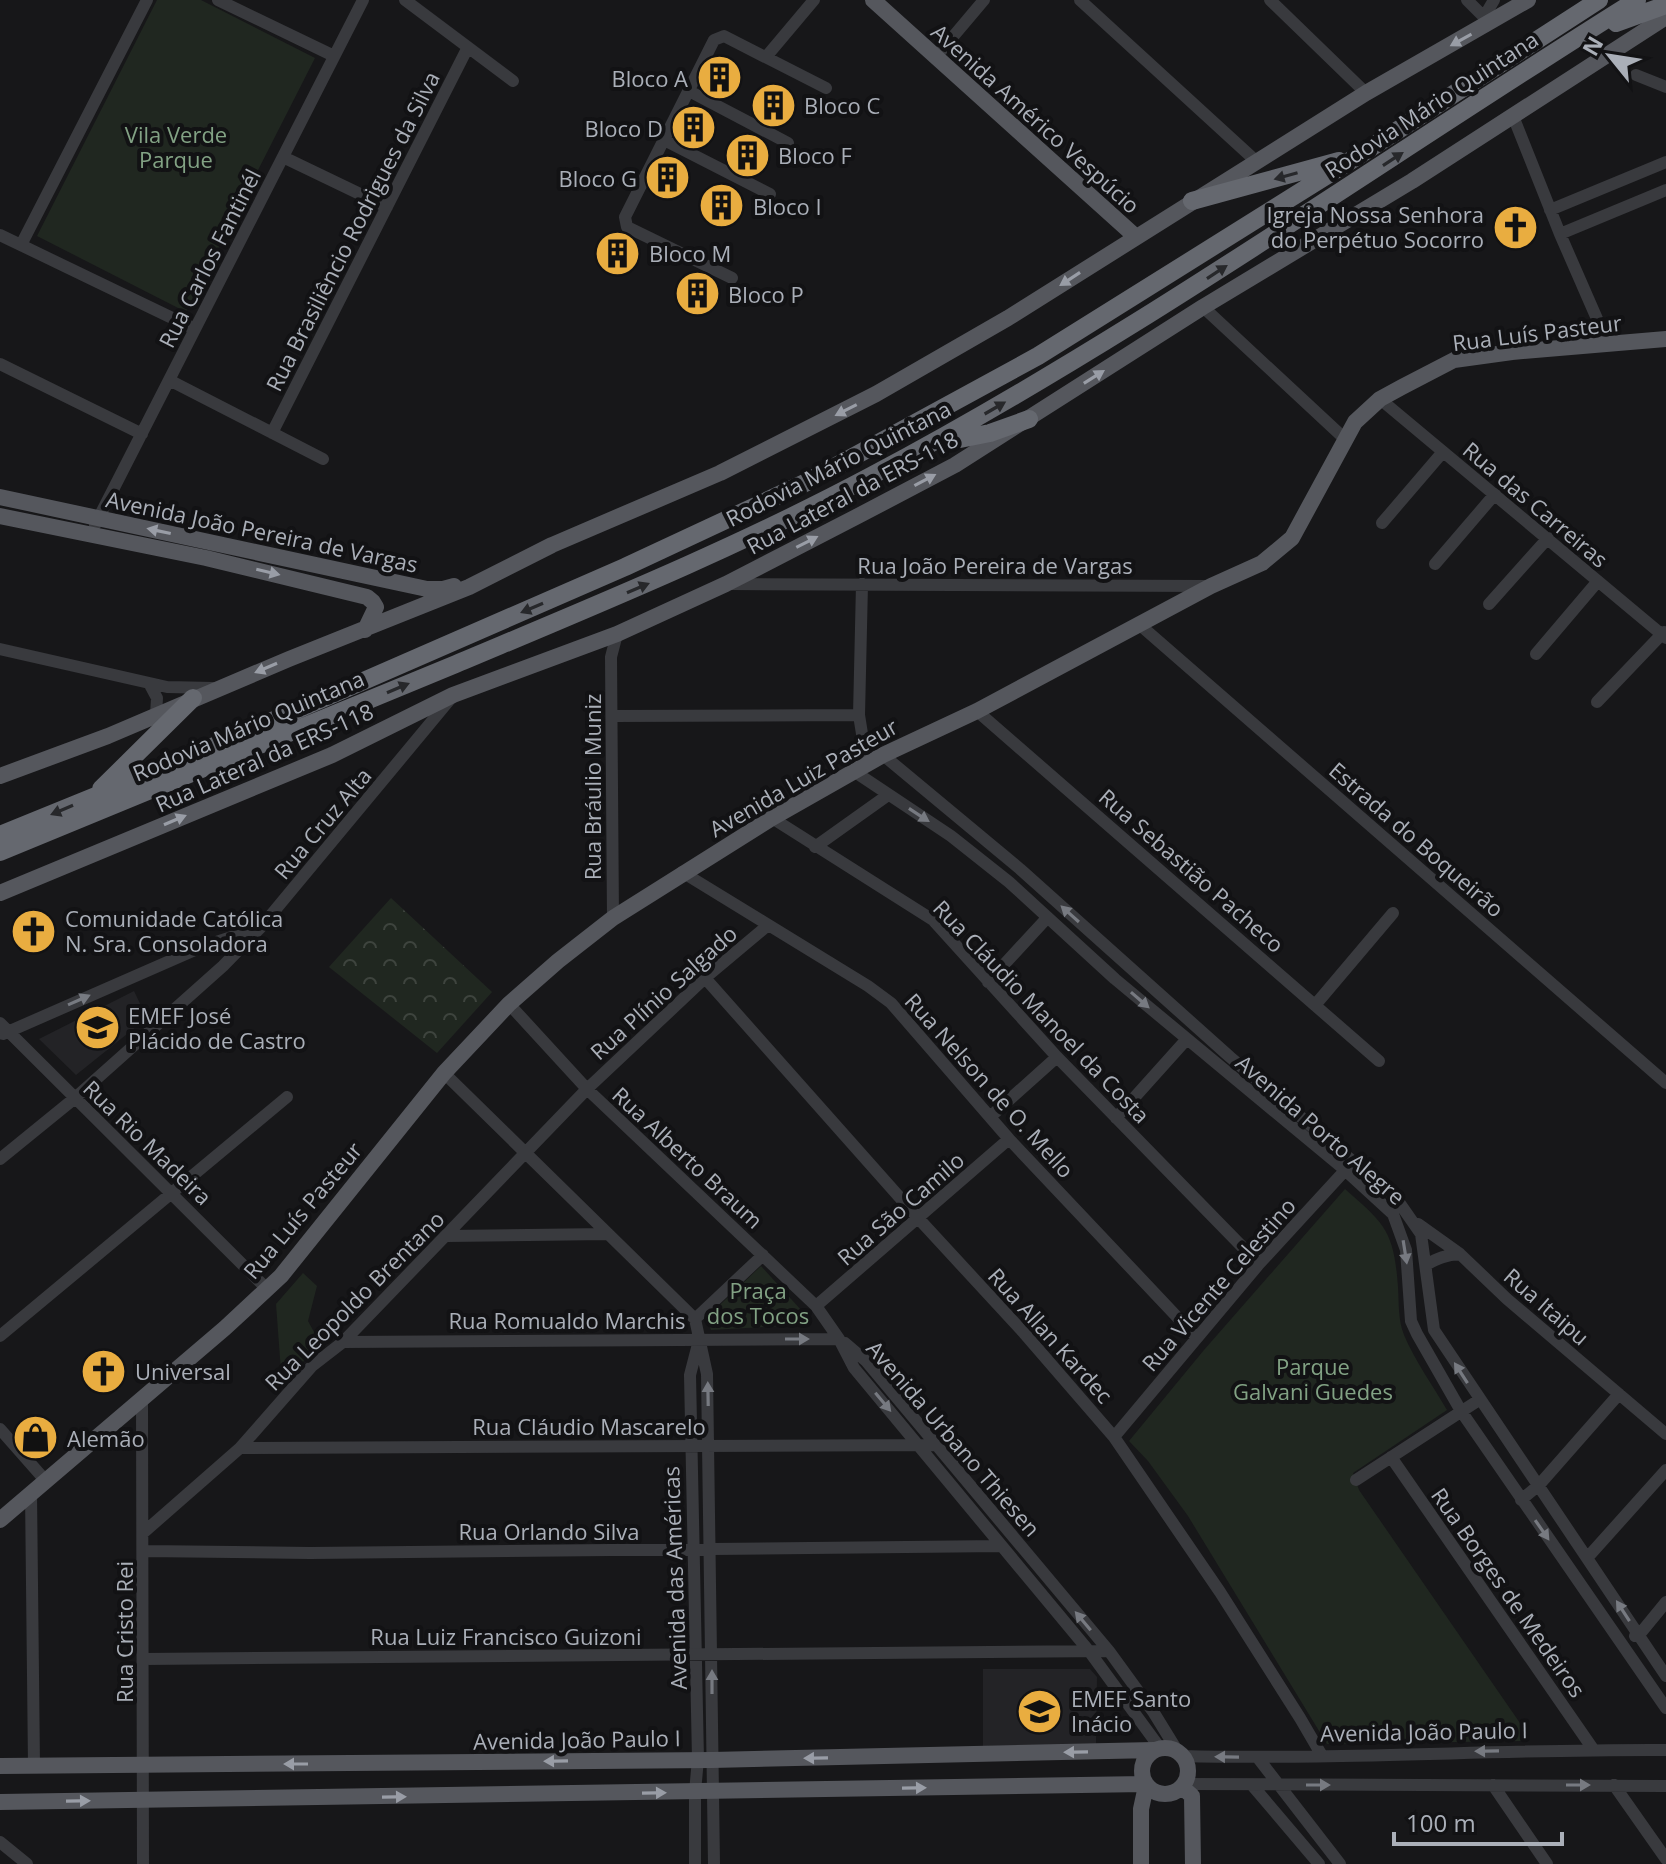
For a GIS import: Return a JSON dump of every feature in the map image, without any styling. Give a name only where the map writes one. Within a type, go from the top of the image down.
[{"type":"highway","name":"Rodovia Mário Quintana","points":[[0,835],[625,567],[796,488],[1038,356],[1361,154],[1599,0]]},
{"type":"highway","name":"Rodovia Mário Quintana","points":[[0,852],[656,580],[786,520],[930,445],[1035,385],[1195,286],[1637,0]]},
{"type":"highway","points":[[1549,55],[1633,16],[1666,5]]},
{"type":"highway","points":[[1192,201],[1361,154]]},
{"type":"highway","points":[[930,445],[990,433],[1029,419]]},
{"type":"highway","points":[[93,796],[193,698]]},
{"type":"main road","name":"Avenida Américo Vespúcio","points":[[873,0],[1136,237]]},
{"type":"main road","points":[[2,774],[108,736],[193,698],[469,587],[720,473],[876,394],[1008,318],[1485,21],[1528,0]]},
{"type":"main road","name":"Rua Lateral da ERS-118","points":[[0,893],[332,755],[453,695],[617,634],[726,584],[955,465],[1203,307],[1330,232],[1666,17]]},
{"type":"main road","name":"Rua Luís Pasteur","points":[[1140,625],[1211,586],[1253,569],[1292,538],[1355,422],[1380,399],[1454,360],[1666,339]]},
{"type":"main road","name":"Avenida João Pereira de Vargas","points":[[0,497],[99,518],[348,591],[373,602],[375,610],[365,630]]},
{"type":"main road","name":"Avenida João Pereira de Vargas","points":[[0,516],[90,535],[208,550],[427,589],[443,589],[512,565]]},
{"type":"main road","points":[[373,602],[384,594],[386,586],[382,579]]},
{"type":"main road","name":"Avenida Luiz Pasteur","points":[[509,1004],[613,918],[682,872],[883,755],[977,711],[1140,625]]},
{"type":"main road","name":"Rua Luís Pasteur","points":[[0,1520],[281,1276],[444,1073],[509,1004]]},
{"type":"main road","points":[[0,1802],[1146,1785],[1164,1795],[1183,1786],[1188,1767],[1180,1754],[1157,1749],[1142,1765],[1146,1785],[1141,1809],[1141,1864]]},
{"type":"main road","name":"Avenida João Paulo I","points":[[0,1766],[705,1760],[1157,1749]]},
{"type":"main road","points":[[1183,1786],[1192,1796],[1193,1864]]},
{"type":"street","points":[[21,245],[147,0]]},
{"type":"street","points":[[218,0],[334,56]]},
{"type":"street","name":"Rua Carlos Fantinél","points":[[90,535],[363,0]]},
{"type":"street","points":[[405,0],[513,81]]},
{"type":"street","points":[[766,57],[814,0]]},
{"type":"street","points":[[935,58],[984,0]]},
{"type":"street","points":[[1080,0],[1257,162]]},
{"type":"street","points":[[1270,0],[1366,93]]},
{"type":"street","points":[[1467,0],[1485,21],[1494,0]]},
{"type":"street","points":[[732,278],[627,227],[625,217],[714,40],[724,36],[826,88]]},
{"type":"street","name":"Rua Brasiliêncio Rodrigues da Silva","points":[[272,433],[468,47]]},
{"type":"street","points":[[1636,75],[1666,87]]},
{"type":"street","points":[[689,91],[788,143]]},
{"type":"street","points":[[1513,116],[1608,344]]},
{"type":"street","points":[[664,140],[770,194]]},
{"type":"street","points":[[283,157],[387,207]]},
{"type":"street","points":[[1550,210],[1666,162]]},
{"type":"street","points":[[1640,173],[1649,197]]},
{"type":"street","points":[[1560,234],[1666,190]]},
{"type":"street","points":[[0,235],[195,329]]},
{"type":"street","points":[[1203,307],[1345,439]]},
{"type":"street","points":[[0,364],[142,434]]},
{"type":"street","points":[[169,380],[323,459]]},
{"type":"street","name":"Rua das Carreiras","points":[[1380,399],[1664,634]]},
{"type":"street","points":[[1382,523],[1442,453]]},
{"type":"street","points":[[1435,564],[1495,494]]},
{"type":"street","points":[[1489,604],[1548,538]]},
{"type":"street","points":[[775,558],[779,584]]},
{"type":"street","points":[[1536,654],[1598,581]]},
{"type":"street","name":"Rua João Pereira de Vargas","points":[[726,584],[1211,586]]},
{"type":"street","points":[[861,768],[862,584]]},
{"type":"street","name":"Estrada do Boqueirão","points":[[1140,625],[1666,1083]]},
{"type":"street","name":"Rua Bráulio Muniz","points":[[613,918],[611,657],[617,634]]},
{"type":"street","points":[[1597,702],[1664,634]]},
{"type":"street","points":[[593,643],[611,657]]},
{"type":"street","points":[[0,649],[149,683],[184,689],[220,687]]},
{"type":"street","points":[[149,683],[157,698],[156,715]]},
{"type":"street","name":"Rua Cruz Alta","points":[[0,1159],[75,1098],[223,966],[261,927],[453,695]]},
{"type":"street","name":"Rua Sebastião Pacheco","points":[[977,711],[1379,1061]]},
{"type":"street","points":[[413,714],[422,735]]},
{"type":"street","points":[[612,716],[859,715]]},
{"type":"street","name":"Avenida Porto Alegre","points":[[883,755],[1020,869],[1230,1057],[1396,1198],[1421,1234],[1434,1330],[1666,1676]]},
{"type":"street","name":"Avenida Porto Alegre","points":[[861,768],[888,795],[951,836],[1009,882],[1115,979],[1345,1170],[1393,1214],[1406,1250],[1411,1321],[1461,1411],[1666,1708]]},
{"type":"street","points":[[815,847],[888,795]]},
{"type":"street","name":"Rua Cláudio Manoel da Costa","points":[[772,818],[933,920],[1057,1057],[1259,1264]]},
{"type":"street","points":[[1009,882],[1020,869]]},
{"type":"street","name":"Rua Nelson de O. Mello","points":[[682,872],[891,1003],[1009,1139],[1196,1337]]},
{"type":"street","points":[[1316,1004],[1393,913]]},
{"type":"street","points":[[988,982],[1047,918]]},
{"type":"street","name":"Rua Plínio Salgado","points":[[587,1089],[705,978],[767,926]]},
{"type":"street","points":[[3,1030],[204,946],[261,927]]},
{"type":"street","points":[[204,946],[223,966]]},
{"type":"street","points":[[1115,979],[1125,963]]},
{"type":"street","name":"Rua Allan Kardec","points":[[705,978],[1114,1437],[1220,1592],[1321,1754]]},
{"type":"street","name":"Rua Alberto Braum","points":[[509,1004],[587,1089],[816,1306],[839,1339]]},
{"type":"street","name":"Rua Rio Madeira","points":[[3,1030],[172,1192],[267,1289]]},
{"type":"street","points":[[1116,1118],[1186,1040]]},
{"type":"street","points":[[990,1117],[1057,1057]]},
{"type":"street","points":[[1220,1068],[1230,1057]]},
{"type":"street","points":[[444,1073],[695,1319],[763,1255]]},
{"type":"street","name":"Rua Leopoldo Brentano","points":[[143,1533],[240,1448],[312,1366],[343,1342],[587,1089]]},
{"type":"street","points":[[0,1336],[287,1097]]},
{"type":"street","name":"Rua São Camilo","points":[[816,1306],[1009,1139]]},
{"type":"street","name":"Rua Vicente Celestino","points":[[1114,1437],[1259,1264],[1355,1161]]},
{"type":"street","points":[[1399,1226],[1412,1220]]},
{"type":"street","name":"Rua Itaipu","points":[[1412,1220],[1460,1254],[1507,1299],[1666,1434]]},
{"type":"street","points":[[447,1236],[607,1234]]},
{"type":"street","points":[[1427,1274],[1426,1265],[1444,1256],[1460,1254]]},
{"type":"street","name":"Avenida das Américas","points":[[695,1319],[707,1374],[712,1654],[704,1792],[695,1864]]},
{"type":"street","name":"Avenida das Américas","points":[[699,1339],[690,1375],[690,1446],[696,1654],[705,1760]]},
{"type":"street","name":"Rua Romualdo Marchis","points":[[343,1342],[839,1339]]},
{"type":"street","name":"Avenida Urbano Thiesen","points":[[839,1339],[854,1368],[1089,1651],[1157,1749]]},
{"type":"street","name":"Avenida Urbano Thiesen","points":[[839,1339],[866,1361],[1109,1651],[1180,1754]]},
{"type":"street","points":[[1521,1500],[1539,1485],[1619,1394]]},
{"type":"street","name":"Rua Cristo Rei","points":[[142,1399],[143,1864]]},
{"type":"street","points":[[1356,1480],[1479,1400]]},
{"type":"street","points":[[0,1429],[45,1480]]},
{"type":"street","name":"Rua Cláudio Mascarelo","points":[[240,1448],[937,1445]]},
{"type":"street","name":"Rua Borges de Medeiros","points":[[1391,1457],[1593,1749]]},
{"type":"street","points":[[1588,1557],[1666,1470]]},
{"type":"street","points":[[31,1493],[34,1766]]},
{"type":"street","name":"Rua Orlando Silva","points":[[144,1551],[1002,1546]]},
{"type":"street","points":[[1621,1642],[1639,1635],[1666,1602]]},
{"type":"street","name":"Rua Luiz Francisco Guizoni","points":[[144,1659],[1109,1651]]},
{"type":"street","points":[[1632,1658],[1666,1653]]},
{"type":"street","name":"Avenida João Paulo I","points":[[1180,1754],[1258,1758],[1321,1754],[1666,1750]]},
{"type":"street","points":[[1258,1758],[1340,1864]]},
{"type":"street","points":[[1252,1785],[1319,1864]]},
{"type":"street","points":[[1493,1785],[1547,1864]]},
{"type":"street","points":[[1614,1785],[1666,1859]]},
{"type":"street","points":[[1183,1786],[1666,1786]]},
{"type":"street","name":"Avenida das Américas","points":[[704,1792],[714,1864]]},
{"type":"street","points":[[0,1842],[27,1864]]},
{"type":"shaded area","name":"EMEF José Plácido de Castro","points":[[134,991],[147,1018],[76,1075],[39,1039]]},
{"type":"shaded area","name":"EMEF Santo Inácio","points":[[983,1669],[1090,1669],[1097,1677],[1096,1745],[983,1746]]},
{"type":"green space","name":"Vila Verde Parque","points":[[157,0],[201,0],[315,58],[186,312],[37,236]]},
{"type":"green space","points":[[391,898],[492,992],[437,1053],[329,967]]},
{"type":"green space","name":"Parque Galvani Guedes","points":[[1345,1189],[1370,1211],[1385,1230],[1394,1253],[1402,1329],[1413,1354],[1447,1410],[1353,1473],[1359,1490],[1529,1736],[1521,1741],[1327,1744],[1188,1516],[1148,1461],[1129,1441]]},
{"type":"green space","name":"Praça dos Tocos","points":[[761,1266],[802,1311],[807,1322],[801,1325],[711,1330],[706,1318]]},
{"type":"green space","points":[[303,1273],[317,1286],[308,1321],[320,1343],[282,1385],[276,1304]]},
{"type":"place","name":"Bloco A","points":[[719,78]]},
{"type":"place","name":"Bloco C","points":[[773,105]]},
{"type":"place","name":"Bloco D","points":[[694,128]]},
{"type":"place","name":"Bloco F","points":[[747,155]]},
{"type":"place","name":"Bloco G","points":[[668,178]]},
{"type":"place","name":"Bloco I","points":[[722,206]]},
{"type":"place","name":"Igreja Nossa Senhora do Perpétuo Socorro","points":[[1515,227]]},
{"type":"place","name":"Bloco M","points":[[618,253]]},
{"type":"place","name":"Bloco P","points":[[697,294]]},
{"type":"place","name":"Comunidade Católica N. Sra. Consoladora","points":[[34,931]]},
{"type":"place","name":"EMEF José Plácido de Castro","points":[[97,1028]]},
{"type":"place","name":"Universal","points":[[104,1371]]},
{"type":"place","name":"Alemão","points":[[36,1438]]},
{"type":"place","name":"EMEF Santo Inácio","points":[[1040,1711]]}]
